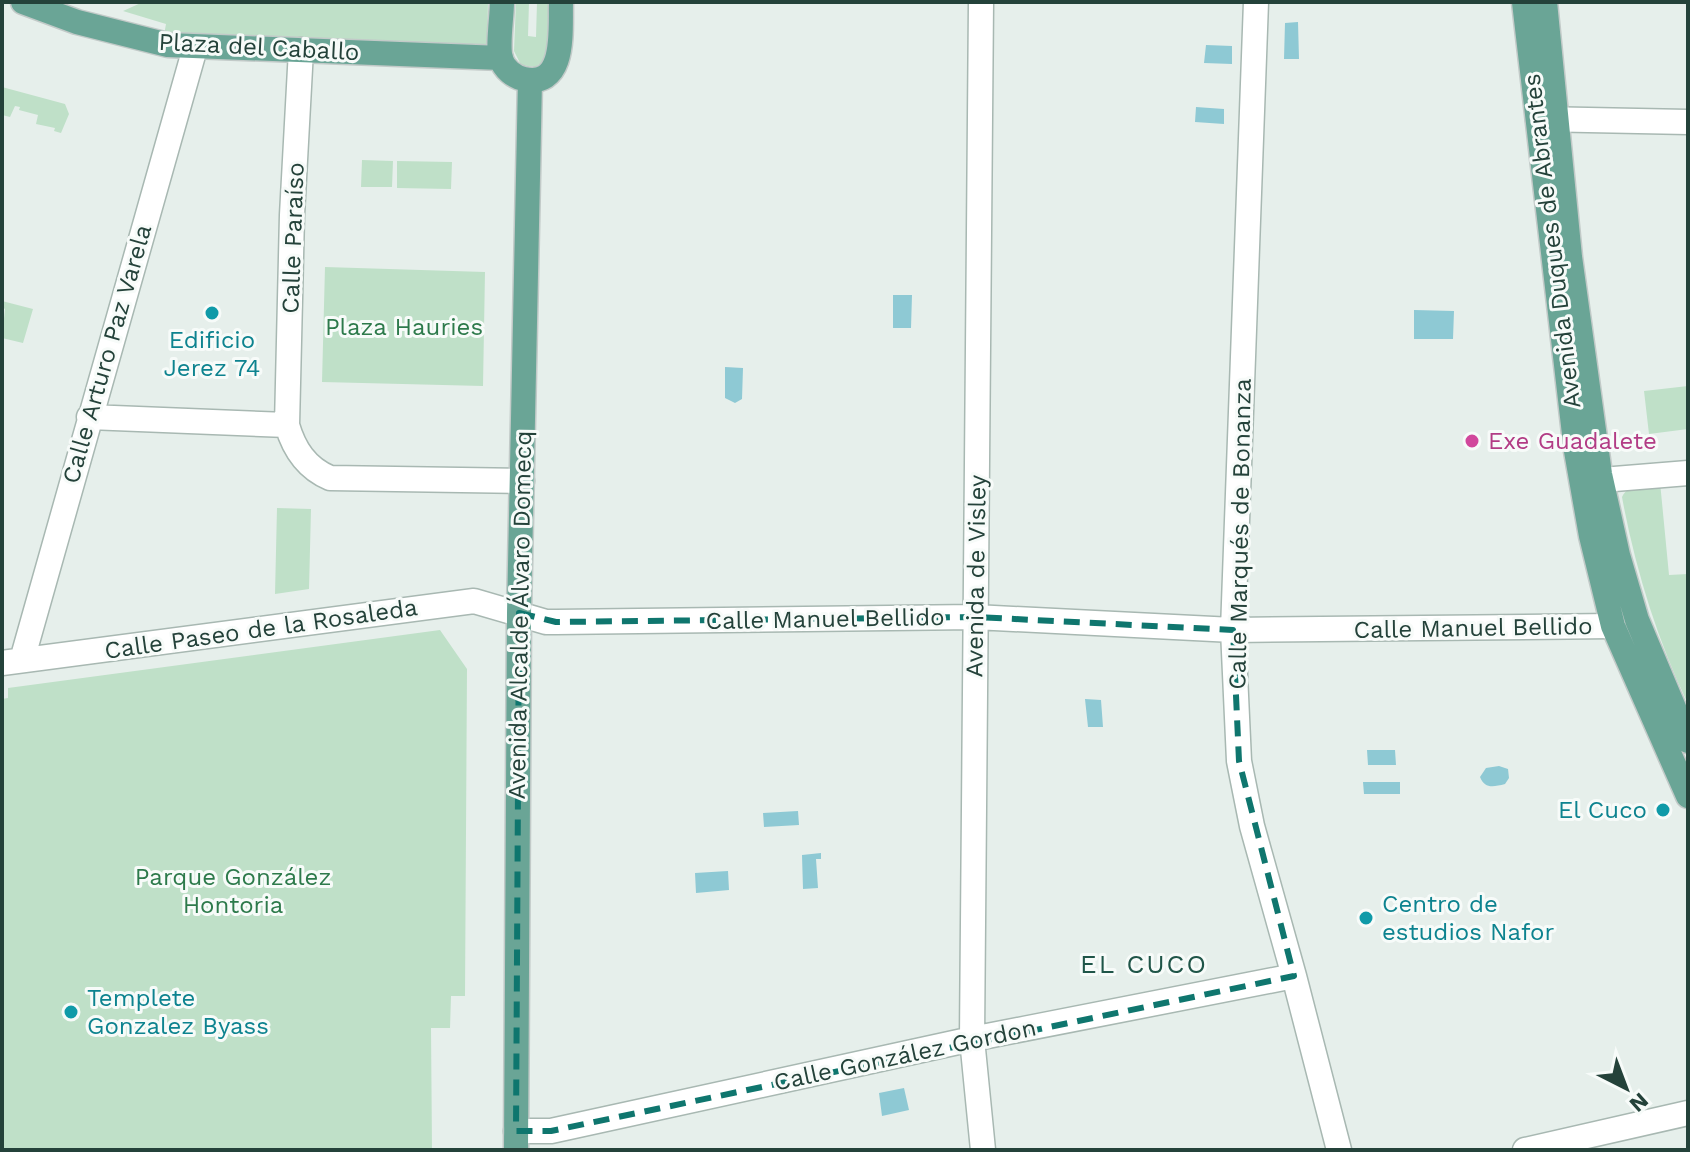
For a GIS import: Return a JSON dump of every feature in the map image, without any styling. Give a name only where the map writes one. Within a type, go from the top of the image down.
[{"type":"main road","name":"Plaza del Caballo","points":[[23,2],[77,22],[168,45],[501,58]]},
{"type":"main road","points":[[502,2],[501,58],[517,78],[530,80],[543,79],[559,57],[561,2]]},
{"type":"main road","name":"Avenida Duques de Abrantes","points":[[1524,2],[1548,119],[1580,397],[1637,620],[1688,741]]},
{"type":"main road","name":"Avenida Duques de Abrantes","points":[[1545,2],[1548,119]]},
{"type":"main road","name":"Avenida Alcalde Álvaro Domecq","points":[[516,1140],[519,613],[530,80]]},
{"type":"main road","name":"Avenida Duques de Abrantes","points":[[1580,397],[1576,451],[1591,536],[1613,626],[1688,796]]},
{"type":"street","name":"Avenida de Visley","points":[[981,2],[972,1039],[983,1150]]},
{"type":"street","name":"Calle Marqués de Bonanza","points":[[1256,2],[1233,630],[1239,761],[1252,826],[1339,1150]]},
{"type":"street","name":"Calle Arturo Paz Varela","points":[[12,662],[89,417],[195,48]]},
{"type":"street","name":"Calle Paraíso","points":[[301,50],[292,215],[287,425],[292,443],[315,472],[330,478],[522,481]]},
{"type":"street","points":[[1548,119],[1688,122]]},
{"type":"street","points":[[89,417],[287,425]]},
{"type":"street","points":[[1602,480],[1688,473]]},
{"type":"street","name":"Calle Paseo de la Rosaleda","points":[[12,662],[474,601],[519,613]]},
{"type":"street","name":"Calle Manuel Bellido","points":[[519,613],[546,622],[975,617],[1233,630],[1613,626]]},
{"type":"street","name":"Calle González Gordon","points":[[516,1140],[972,1039],[1294,976]]},
{"type":"street","points":[[1525,1150],[1688,1113]]},
{"type":"highlighted area","points":[[519,613],[556,622],[975,617],[1233,630],[1239,761],[1294,976],[551,1131],[516,1131]]},
{"type":"green space","points":[[143,2],[488,2],[487,42],[486,46],[164,35],[166,24],[123,11]]},
{"type":"green space","points":[[516,2],[529,2],[528,36],[536,37],[537,2],[551,2],[549,52],[546,60],[535,67],[521,65],[514,51]]},
{"type":"green space","points":[[2,87],[65,104],[69,114],[61,133],[54,131],[55,128],[36,124],[38,115],[19,110],[20,107],[15,106],[10,117],[2,115]]},
{"type":"green space","points":[[362,160],[393,161],[392,187],[361,187]]},
{"type":"green space","points":[[397,161],[452,162],[451,189],[397,188]]},
{"type":"green space","name":"Plaza Hauries","points":[[325,267],[485,272],[483,386],[322,382]]},
{"type":"green space","points":[[2,301],[33,309],[23,343],[2,338],[5,309]]},
{"type":"green space","points":[[1688,386],[1688,429],[1649,434],[1644,391]]},
{"type":"green space","points":[[1660,482],[1669,575],[1688,574],[1688,704],[1648,603],[1622,497],[1633,487]]},
{"type":"green space","points":[[277,508],[311,509],[309,589],[275,594]]},
{"type":"green space","name":"Parque González Hontoria","points":[[440,630],[467,669],[465,996],[451,996],[450,1028],[431,1028],[432,1150],[2,1150],[2,699],[8,698],[8,688]]},
{"type":"water","points":[[1298,22],[1299,59],[1284,59],[1285,23]]},
{"type":"water","points":[[1206,45],[1232,46],[1232,64],[1204,63]]},
{"type":"water","points":[[1196,107],[1224,109],[1224,124],[1195,122]]},
{"type":"water","points":[[893,295],[912,295],[911,328],[893,328]]},
{"type":"water","points":[[1414,310],[1454,311],[1453,339],[1414,339]]},
{"type":"water","points":[[725,367],[743,368],[742,399],[735,403],[725,398]]},
{"type":"water","points":[[1085,699],[1101,700],[1103,727],[1088,727]]},
{"type":"water","points":[[1367,750],[1395,750],[1396,765],[1368,765]]},
{"type":"water","points":[[1499,766],[1508,769],[1509,778],[1505,784],[1484,784],[1480,777],[1486,768]]},
{"type":"water","points":[[1363,782],[1400,782],[1400,794],[1364,794]]},
{"type":"water","points":[[798,811],[799,825],[764,827],[763,813]]},
{"type":"water","points":[[821,853],[821,859],[816,859],[818,888],[803,889],[802,855]]},
{"type":"water","points":[[728,871],[729,890],[696,893],[695,873]]},
{"type":"water","points":[[904,1088],[909,1110],[882,1116],[879,1093]]},
{"type":"place","name":"Edificio Jerez 74","points":[[212,313]]},
{"type":"place","name":"Exe Guadalete","points":[[1472,441]]},
{"type":"place","name":"El Cuco","points":[[1663,810]]},
{"type":"place","name":"Centro de estudios Nafor","points":[[1366,918]]},
{"type":"place","name":"Templete Gonzalez Byass","points":[[71,1012]]},
{"type":"district","name":"EL CUCO","points":[[1144,964]]}]
